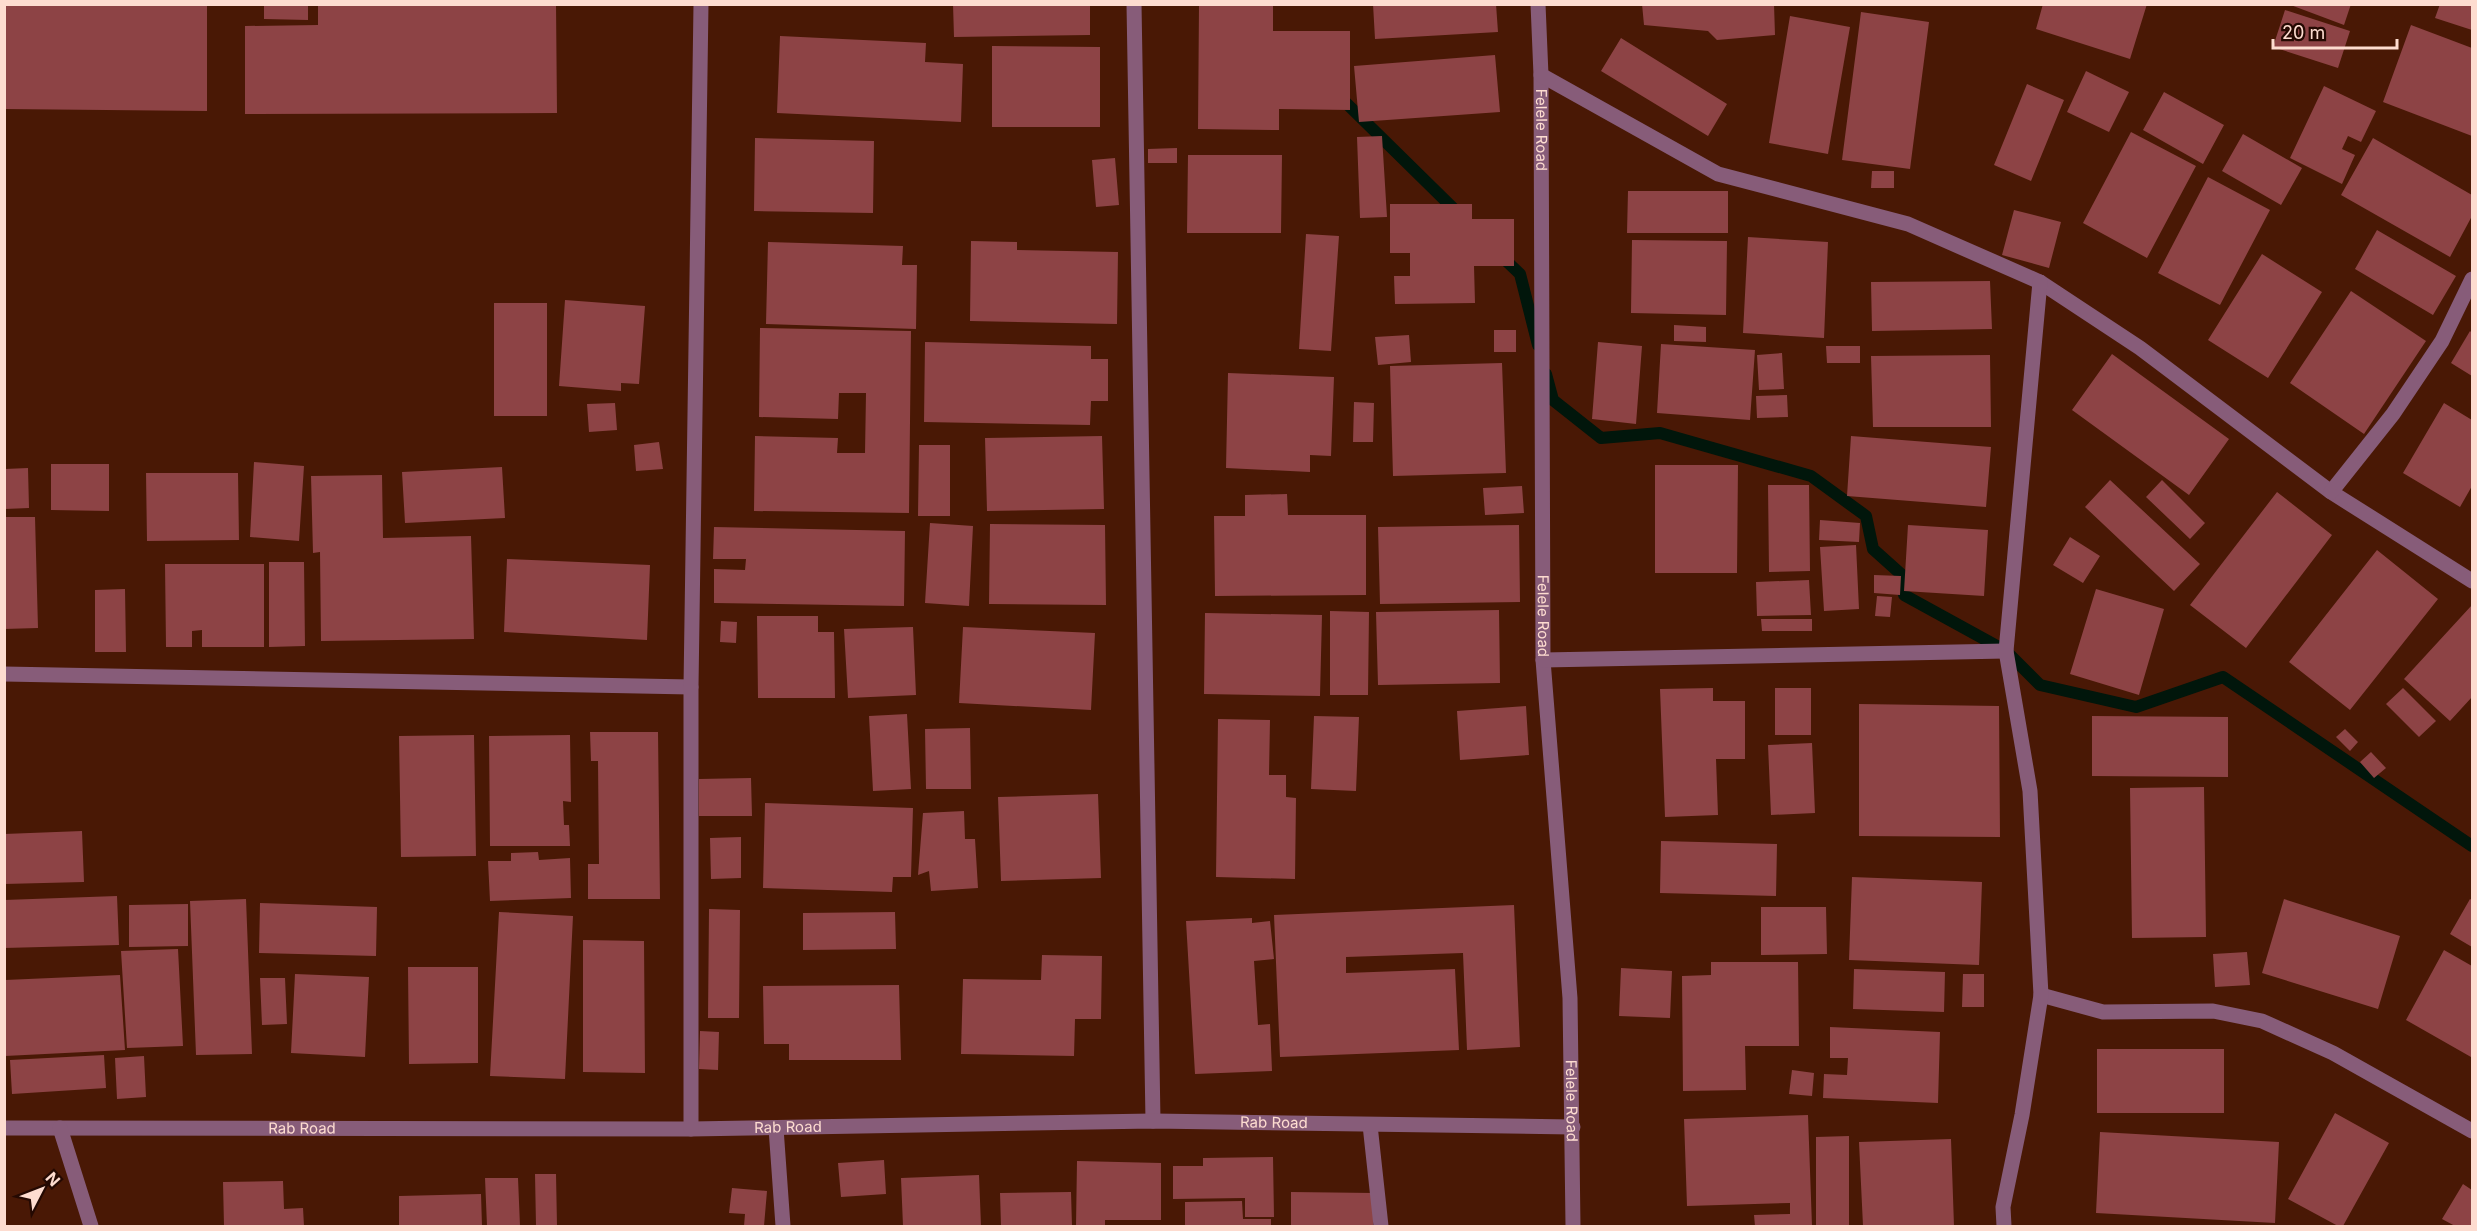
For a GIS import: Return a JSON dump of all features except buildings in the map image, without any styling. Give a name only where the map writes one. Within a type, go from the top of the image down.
[{"type":"street","points":[[691,1129],[691,687],[701,4]]},
{"type":"street","points":[[1134,4],[1153,1121]]},
{"type":"street","name":"Felele Road","points":[[1538,4],[1541,75],[1543,660],[1570,998],[1574,1127],[1573,1227]]},
{"type":"street","points":[[1541,75],[1718,174],[1908,224],[2040,282],[2140,348],[2331,492],[2472,581]]},
{"type":"street","points":[[2331,492],[2393,414],[2442,341],[2472,279]]},
{"type":"street","points":[[2004,1227],[2003,1207],[2022,1115],[2041,995],[2030,791],[2006,651],[2040,282]]},
{"type":"street","points":[[1543,660],[2006,651]]},
{"type":"street","points":[[4,674],[691,687]]},
{"type":"street","points":[[2041,995],[2103,1012],[2213,1011],[2262,1021],[2333,1053],[2472,1131]]},
{"type":"street","name":"Rab Road","points":[[4,1128],[691,1129],[1153,1121],[1574,1127]]},
{"type":"street","points":[[1370,1125],[1381,1227]]},
{"type":"street","points":[[60,1128],[91,1227]]},
{"type":"street","points":[[776,1128],[783,1227]]},
{"type":"waterway","points":[[1339,96],[1459,214]]},
{"type":"waterway","points":[[1501,256],[1520,274],[1538,345]]},
{"type":"waterway","points":[[1546,374],[1553,400],[1601,438],[1660,433],[1811,476],[1866,516],[1873,549],[1902,575],[1904,595],[2006,651],[2040,685],[2136,707],[2223,677],[2472,846]]}]
